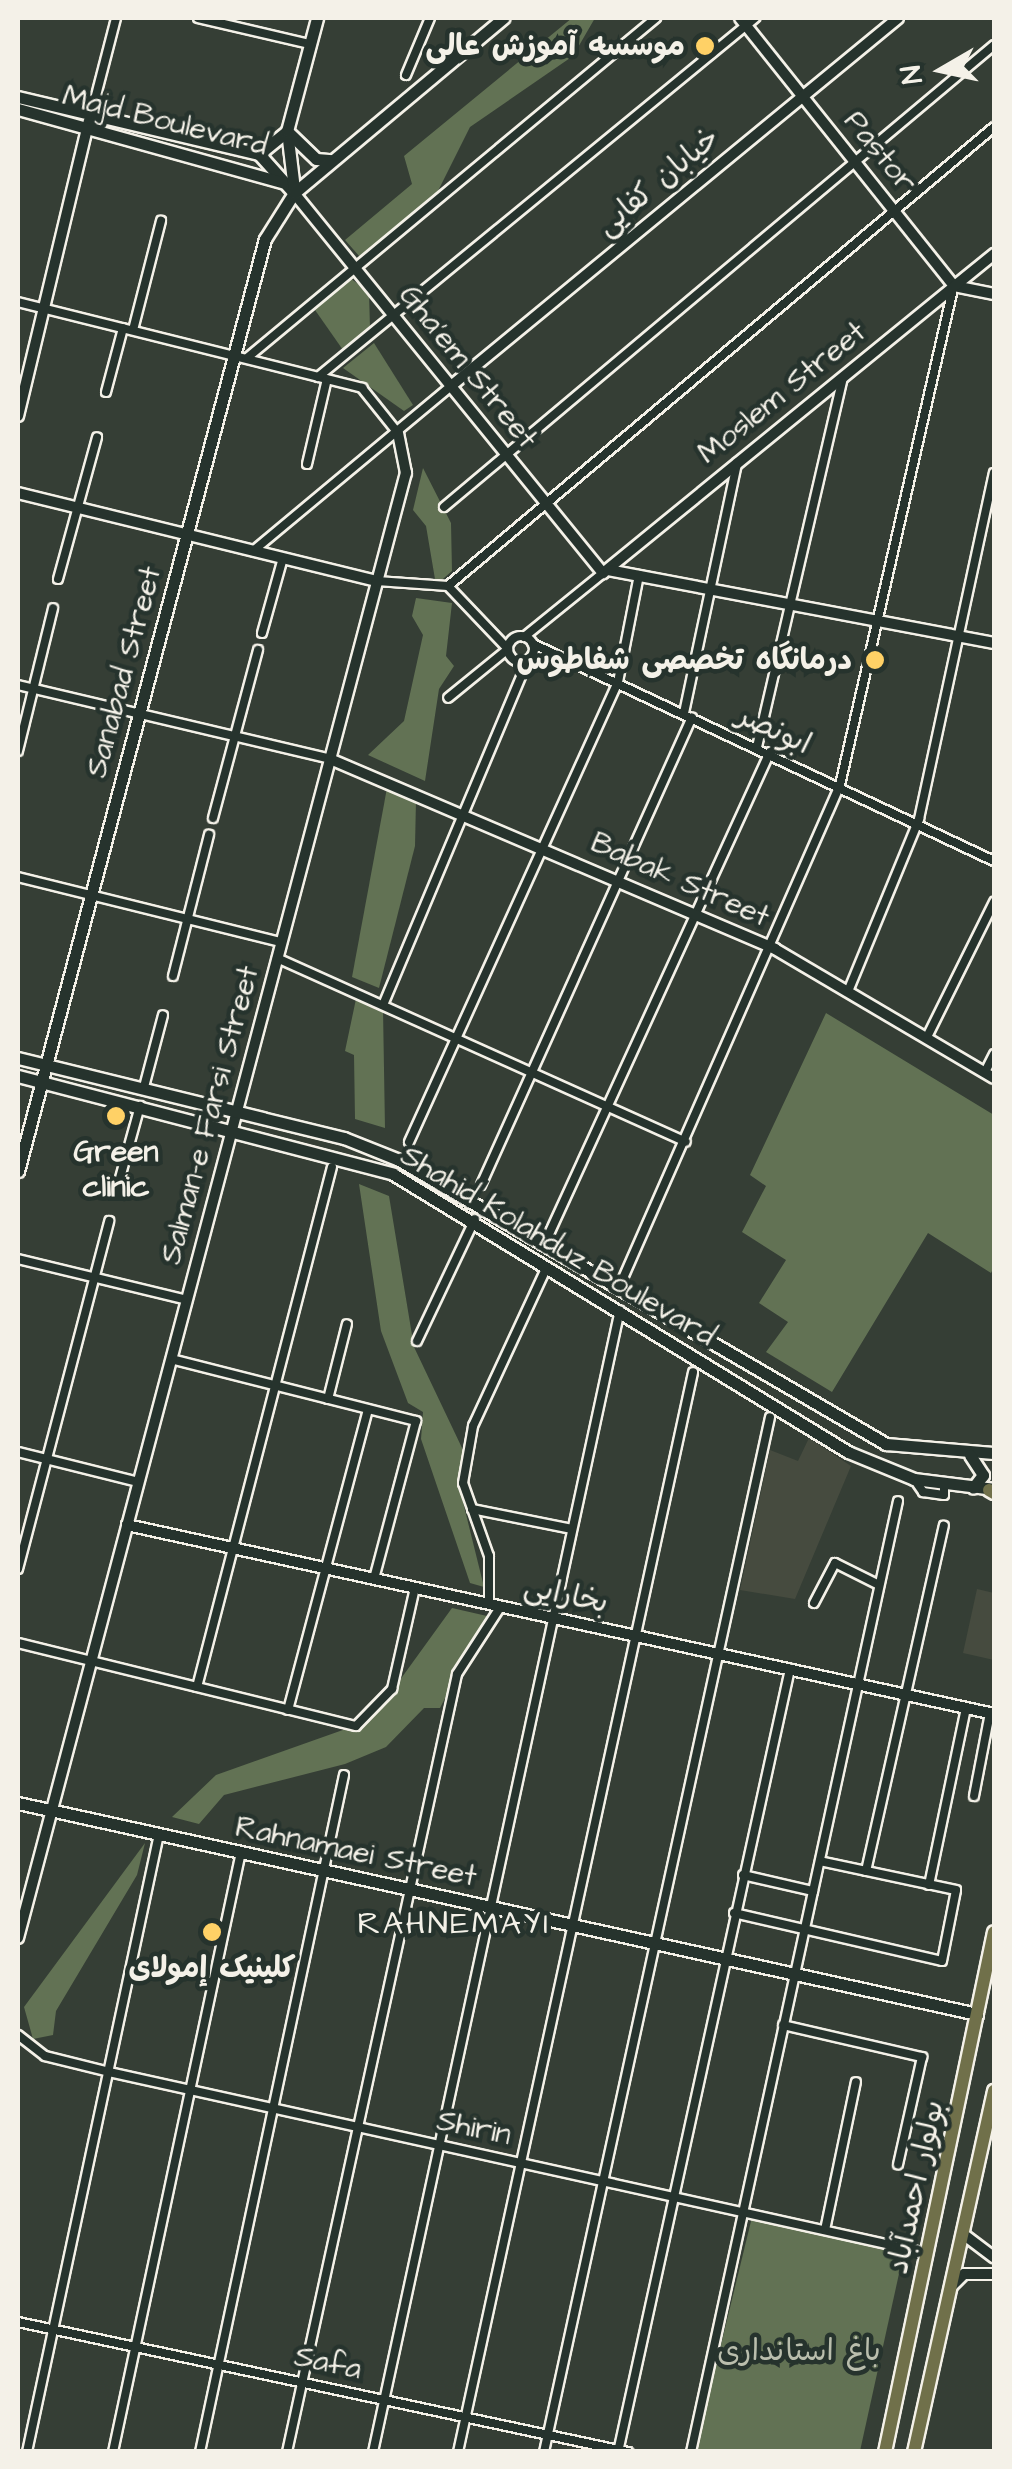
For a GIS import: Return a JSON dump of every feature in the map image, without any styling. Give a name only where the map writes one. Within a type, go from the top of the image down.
[{"type":"main road","points":[[294,193],[287,131],[318,18]]},
{"type":"main road","name":"Sanabad Street","points":[[18,1171],[186,535],[240,357],[265,239],[294,193],[503,18]]},
{"type":"main road","name":"Majd Boulevard","points":[[18,97],[258,168],[294,193]]},
{"type":"main road","name":"Majd Boulevard","points":[[18,109],[258,154]]},
{"type":"main road","points":[[287,131],[316,159],[332,160]]},
{"type":"main road","points":[[287,131],[258,154],[294,193]]},
{"type":"main road","name":"Shahid Kolahduz Boulevard","points":[[18,1058],[236,1112],[400,1160],[886,1444],[970,1455],[994,1453]]},
{"type":"main road","name":"Shahid Kolahduz Boulevard","points":[[18,1076],[233,1127],[394,1174],[475,1220],[848,1452],[914,1479],[993,1490]]},
{"type":"main road","points":[[970,1455],[982,1468],[973,1488]]},
{"type":"main road","name":"Rahnamaei Street","points":[[18,1803],[978,2014]]},
{"type":"main road","name":"بولوار احمدآباد","points":[[885,2452],[994,1932]]},
{"type":"main road","name":"بولوار احمدآباد","points":[[914,2452],[994,2091]]},
{"type":"street","points":[[18,416],[116,18]]},
{"type":"street","points":[[198,18],[310,44]]},
{"type":"street","points":[[406,75],[430,18]]},
{"type":"street","points":[[240,357],[356,269],[656,18]]},
{"type":"street","name":"خیابان کفایی","points":[[452,386],[898,18]]},
{"type":"street","points":[[306,464],[323,378],[747,20]]},
{"type":"street","name":"Pastor","points":[[747,20],[802,96],[954,286]]},
{"type":"street","points":[[444,507],[994,45]]},
{"type":"street","points":[[448,586],[994,128]]},
{"type":"street","name":"Gha'em Street","points":[[294,193],[606,572]]},
{"type":"street","points":[[133,330],[161,221]]},
{"type":"street","name":"Moslem Street","points":[[606,572],[994,254]]},
{"type":"street","points":[[620,1286],[775,950],[840,785],[913,447],[954,286],[994,294]]},
{"type":"street","points":[[18,302],[362,388],[398,432]]},
{"type":"street","points":[[106,392],[122,328]]},
{"type":"street","points":[[757,746],[795,605],[844,374]]},
{"type":"street","points":[[253,551],[452,386]]},
{"type":"street","name":"Salman-e Farsi Street","points":[[18,1938],[406,472],[398,432]]},
{"type":"street","points":[[58,580],[97,436]]},
{"type":"street","points":[[480,1185],[621,880],[688,715],[736,463]]},
{"type":"street","points":[[849,989],[919,818],[994,474]]},
{"type":"street","points":[[18,493],[378,580],[448,586],[508,649],[528,660]]},
{"type":"street","points":[[262,632],[283,558]]},
{"type":"street","points":[[448,698],[606,572],[994,644]]},
{"type":"street","points":[[409,1142],[618,682],[639,576]]},
{"type":"street","points":[[18,751],[53,608]]},
{"type":"street","name":"ابونصر","points":[[524,636],[533,644],[919,818],[994,858]]},
{"type":"street","points":[[383,1005],[533,644]]},
{"type":"street","points":[[212,818],[258,650]]},
{"type":"street","points":[[18,685],[330,759]]},
{"type":"street","points":[[549,1234],[770,752]]},
{"type":"street","name":"Babak Street","points":[[330,759],[621,880],[775,950],[849,989],[990,1075]]},
{"type":"street","points":[[173,976],[209,835]]},
{"type":"street","points":[[18,877],[282,942]]},
{"type":"street","points":[[927,1037],[994,902]]},
{"type":"street","points":[[277,958],[686,1142]]},
{"type":"street","points":[[144,1088],[163,1015]]},
{"type":"street","points":[[990,1075],[994,1054]]},
{"type":"street","points":[[120,1178],[140,1105]]},
{"type":"street","points":[[198,1687],[332,1167]]},
{"type":"street","points":[[417,1341],[475,1220]]},
{"type":"street","points":[[18,1570],[109,1221]]},
{"type":"street","points":[[18,1259],[187,1300]]},
{"type":"street","points":[[287,2452],[406,1888],[457,1674],[495,1605],[488,1556],[463,1483],[473,1426],[544,1273]]},
{"type":"street","points":[[373,2452],[620,1310]]},
{"type":"street","points":[[328,1399],[347,1324]]},
{"type":"street","points":[[171,1359],[416,1422],[374,1579]]},
{"type":"street","points":[[458,2452],[693,1372]]},
{"type":"street","points":[[288,1710],[368,1409]]},
{"type":"street","points":[[544,2452],[770,1417]]},
{"type":"street","points":[[18,1452],[138,1482]]},
{"type":"street","points":[[692,2452],[898,1502]]},
{"type":"street","points":[[472,1509],[572,1530]]},
{"type":"street","name":"بخارایی","points":[[127,1525],[992,1714]]},
{"type":"street","points":[[866,1871],[944,1526]]},
{"type":"street","points":[[814,1603],[836,1563],[879,1585]]},
{"type":"street","points":[[18,1643],[356,1726],[392,1689],[415,1588]]},
{"type":"street","points":[[622,2451],[673,2195],[790,1668]]},
{"type":"street","points":[[929,1884],[966,1708]]},
{"type":"street","points":[[974,1796],[992,1714]]},
{"type":"street","points":[[200,2452],[344,1775]]},
{"type":"street","points":[[27,2452],[159,1834]]},
{"type":"street","points":[[112,2452],[193,2090],[241,1852]]},
{"type":"street","points":[[734,1912],[942,1961],[956,1890],[820,1861]]},
{"type":"street","points":[[743,1876],[813,1892]]},
{"type":"street","points":[[783,2025],[922,2057],[898,2164]]},
{"type":"street","name":"Shirin","points":[[18,2034],[46,2056],[109,2072],[744,2210],[927,2254]]},
{"type":"street","points":[[825,2230],[856,2082]]},
{"type":"street","points":[[952,2286],[980,2270],[989,2256],[963,2234]]},
{"type":"street","points":[[980,2270],[994,2274]]},
{"type":"street","name":"Safa","points":[[18,2322],[622,2451]]},
{"type":"shaded area","points":[[809,1438],[851,1466],[795,1599],[740,1590],[770,1450],[798,1461]]},
{"type":"shaded area","points":[[977,1589],[994,1593],[994,1660],[963,1653]]},
{"type":"green space","points":[[572,18],[595,18],[573,56],[470,127],[435,197],[360,257],[345,240],[412,184],[404,156]]},
{"type":"green space","points":[[350,278],[369,292],[370,328],[343,350],[315,310]]},
{"type":"green space","points":[[374,343],[413,405],[404,411],[343,368]]},
{"type":"green space","points":[[423,468],[451,523],[452,571],[436,585],[426,526],[413,510]]},
{"type":"green space","points":[[416,598],[452,603],[446,656],[454,666],[439,689],[425,781],[368,755],[404,721],[423,635],[412,616]]},
{"type":"green space","points":[[387,788],[416,800],[415,846],[379,988],[352,977]]},
{"type":"green space","points":[[356,999],[383,1009],[385,1128],[355,1119],[354,1055],[345,1051]]},
{"type":"green space","points":[[826,1013],[994,1115],[991,1273],[928,1233],[832,1392],[766,1352],[788,1322],[759,1303],[786,1260],[742,1232],[766,1186],[750,1175]]},
{"type":"green space","points":[[359,1184],[389,1196],[414,1347],[463,1450],[459,1486],[484,1587],[470,1583],[421,1439],[423,1412],[408,1403],[381,1331]]},
{"type":"green space","points":[[452,1608],[487,1616],[440,1708],[424,1708],[386,1747],[345,1764],[224,1795],[199,1824],[172,1817],[216,1775],[371,1720]]},
{"type":"green space","points":[[145,1843],[137,1875],[56,2011],[53,2035],[33,2039],[24,2007]]},
{"type":"green space","name":"باغ استانداری","points":[[752,2217],[904,2251],[860,2451],[695,2452]]},
{"type":"place","name":"موسسه آموزش عالی","points":[[705,46]]},
{"type":"place","name":"درمانگاه تخصصی شفاطوس","points":[[875,660]]},
{"type":"place","name":"Green clinic","points":[[116,1116]]},
{"type":"place","name":"کلینیک إمولای","points":[[212,1932]]},
{"type":"district","name":"RAHNEMAYI","points":[[454,1924]]}]
